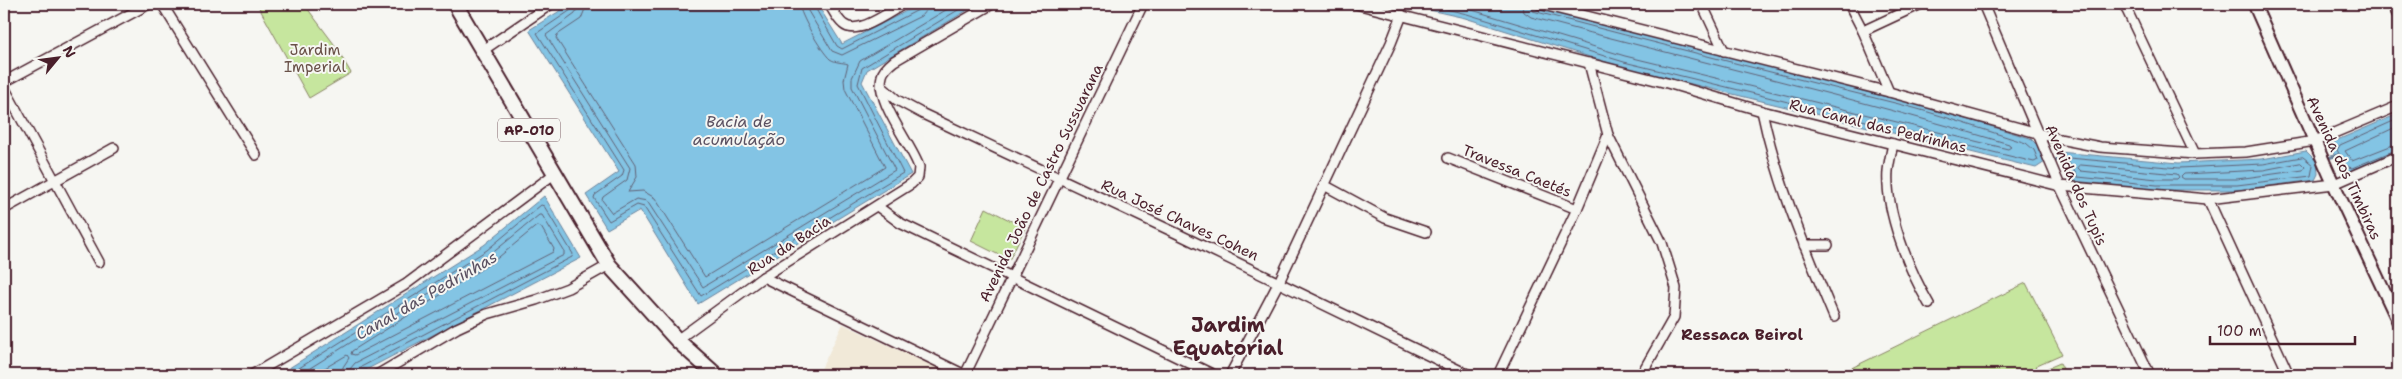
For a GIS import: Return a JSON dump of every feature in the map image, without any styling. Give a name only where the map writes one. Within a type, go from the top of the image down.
[{"type":"main road","name":"AP-010","points":[[455,5],[609,265],[677,340],[716,375]]},
{"type":"street","points":[[4,82],[150,4]]},
{"type":"street","points":[[162,4],[256,155]]},
{"type":"street","points":[[482,50],[551,4]]},
{"type":"street","points":[[829,4],[843,25],[850,28],[862,27],[904,4]]},
{"type":"street","points":[[881,86],[884,72],[894,62],[992,4]]},
{"type":"street","name":"Avenida João de Castro Sussuarana","points":[[965,375],[1057,178],[1143,4]]},
{"type":"street","name":"Rua Canal das Pedrinhas","points":[[1356,4],[1667,83],[1762,111],[2058,183],[2208,199],[2332,180],[2398,156]]},
{"type":"street","points":[[1539,4],[1559,7],[1889,92],[2037,134],[2100,147],[2195,154],[2246,152],[2316,145],[2398,106]]},
{"type":"street","points":[[1702,4],[1724,51]]},
{"type":"street","points":[[1849,4],[1863,31],[1889,92]]},
{"type":"street","points":[[1863,31],[1921,4]]},
{"type":"street","name":"Avenida dos Tupis","points":[[1983,4],[2058,183],[2150,375]]},
{"type":"street","points":[[2124,4],[2195,154]]},
{"type":"street","name":"Avenida dos Timbiras","points":[[2249,4],[2276,55]]},
{"type":"street","name":"Avenida dos Timbiras","points":[[2254,4],[2316,145],[2398,321]]},
{"type":"street","points":[[2392,4],[2398,16]]},
{"type":"street","points":[[1230,375],[1278,282],[1402,15]]},
{"type":"street","points":[[1589,63],[1608,135],[1662,243],[1676,288],[1674,317],[1641,375]]},
{"type":"street","name":"Rua da Bacia","points":[[677,340],[763,277],[902,191],[918,177],[917,160],[896,125],[881,86]]},
{"type":"street","name":"Rua José Chaves Cohen","points":[[881,86],[897,100],[923,114],[1278,282],[1469,375]]},
{"type":"street","points":[[4,87],[99,262]]},
{"type":"street","points":[[1762,111],[1769,145],[1780,181],[1834,317]]},
{"type":"street","points":[[1498,375],[1577,209],[1608,135]]},
{"type":"street","points":[[1893,144],[1888,170],[1889,196],[1898,230],[1920,289],[1929,304]]},
{"type":"street","points":[[4,209],[114,148]]},
{"type":"street","name":"Travessa Caetés","points":[[1448,158],[1577,209]]},
{"type":"street","points":[[252,375],[405,285],[554,174]]},
{"type":"street","points":[[1324,185],[1385,218],[1426,232]]},
{"type":"street","points":[[2208,199],[2290,375]]},
{"type":"street","points":[[877,206],[900,222],[1214,375]]},
{"type":"street","points":[[1804,245],[1828,245]]},
{"type":"street","points":[[377,375],[465,324],[487,314],[553,294],[609,265]]},
{"type":"street","points":[[763,277],[965,375]]},
{"type":"shaded area","points":[[843,324],[952,375],[818,375]]},
{"type":"green space","name":"Jardim Imperial","points":[[257,4],[304,4],[334,44],[351,73],[309,98]]},
{"type":"green space","points":[[986,208],[1025,228],[1009,260],[971,241]]},
{"type":"green space","points":[[2026,283],[2062,354],[2037,365],[2034,375],[1837,375]]},
{"type":"green space","points":[[2060,363],[2066,375],[2040,375],[2041,371]]},
{"type":"water","name":"Bacia de acumulação","points":[[571,4],[817,4],[842,44],[920,4],[978,4],[867,70],[862,82],[911,174],[698,304],[640,210],[607,229],[586,195],[619,172],[529,30]]},
{"type":"water","points":[[1403,4],[1525,4],[1772,66],[1873,94],[1900,99],[2030,138],[2037,145],[2045,162],[2036,168],[1622,67],[1465,18]]},
{"type":"water","points":[[2398,114],[2398,153],[2352,173],[2343,171],[2332,151],[2335,141]]},
{"type":"water","points":[[2306,151],[2317,160],[2318,174],[2315,180],[2238,190],[2156,190],[2074,181],[2058,156],[2059,152],[2179,163],[2262,159]]},
{"type":"water","name":"Canal das Pedrinhas","points":[[544,196],[581,258],[356,375],[278,375],[484,245]]},
{"type":"waterway","points":[[2325,159],[2338,155]]},
{"type":"waterway","points":[[2051,159],[2064,162]]},
{"type":"district","name":"Ressaca Beirol","points":[[1742,334]]},
{"type":"district","name":"Jardim Equatorial","points":[[1228,336]]}]
